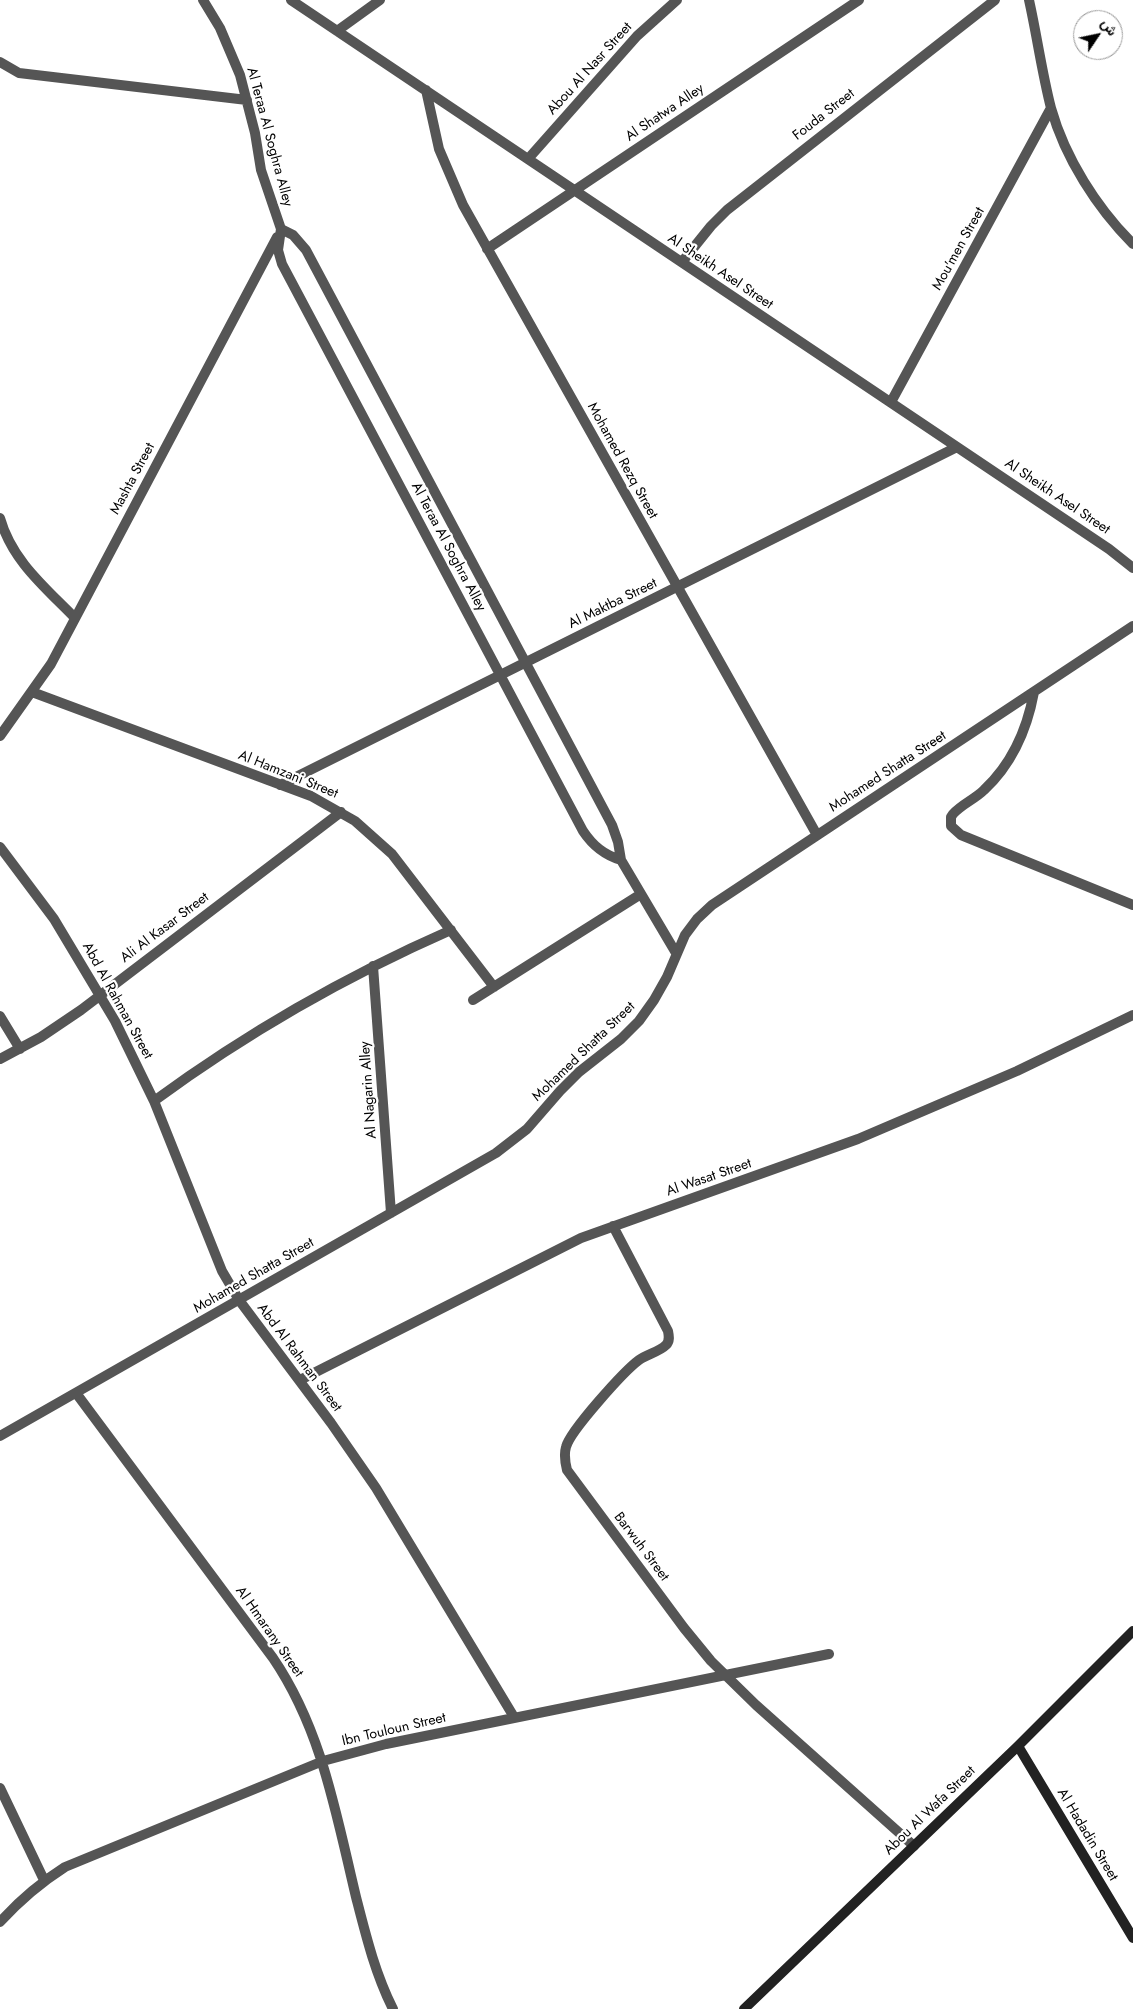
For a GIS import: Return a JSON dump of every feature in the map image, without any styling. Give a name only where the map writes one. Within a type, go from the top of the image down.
[{"type":"street","name":"Al Teraa Al Soghra Alley","points":[[203,0],[231,52],[247,100],[261,170],[281,229],[278,250],[282,264],[583,831],[596,847],[612,858],[621,860]]},
{"type":"street","name":"Al Sheikh Asel Street","points":[[291,0],[1109,549],[1133,568]]},
{"type":"street","points":[[337,31],[380,0]]},
{"type":"street","name":"Abou Al Nasr Street","points":[[528,159],[638,36],[677,0]]},
{"type":"street","name":"Al Shatwa Alley","points":[[487,248],[859,0]]},
{"type":"street","name":"Fouda Street","points":[[682,262],[711,226],[727,210],[994,0]]},
{"type":"street","points":[[1030,0],[1051,108],[1059,133],[1098,202],[1133,244]]},
{"type":"street","points":[[0,62],[19,72],[247,100]]},
{"type":"street","name":"Mohamed Rezq Street","points":[[426,90],[434,130],[446,168],[462,205],[817,835]]},
{"type":"street","name":"Mou'men Street","points":[[890,402],[1051,108]]},
{"type":"street","name":"Al Teraa Al Soghra Alley","points":[[281,229],[293,235],[306,250],[527,662],[612,825],[618,842],[621,860],[676,953]]},
{"type":"street","name":"Mashta Street","points":[[0,736],[51,664],[281,229]]},
{"type":"street","name":"Al Maktba Street","points":[[280,785],[957,447]]},
{"type":"street","points":[[0,518],[8,541],[26,568],[76,618]]},
{"type":"street","name":"Mohamed Shatta Street","points":[[0,1436],[496,1153],[528,1129],[566,1085],[621,1039],[639,1021],[667,977],[676,953],[686,935],[697,919],[712,905],[1133,626]]},
{"type":"street","name":"Al Hamzani Street","points":[[32,692],[311,796],[341,812],[368,831],[392,854],[494,987]]},
{"type":"street","points":[[1034,692],[1028,720],[1018,746],[983,791],[953,814],[951,826],[961,835],[1133,905]]},
{"type":"street","name":"Ali Al Kasar Street","points":[[0,1059],[61,1024],[341,812]]},
{"type":"street","name":"Abd Al Rahman Street","points":[[0,847],[43,903],[100,995],[128,1047],[154,1101],[222,1271],[238,1300],[300,1380],[376,1488],[514,1717]]},
{"type":"street","points":[[473,1000],[641,894]]},
{"type":"street","points":[[154,1101],[206,1063],[260,1028],[373,966],[451,930]]},
{"type":"street","name":"Al Nagarin Alley","points":[[373,966],[392,1212]]},
{"type":"street","name":"Al Wasat Street","points":[[300,1380],[581,1238],[776,1170],[898,1123],[1017,1071],[1133,1015]]},
{"type":"street","points":[[0,1016],[20,1049]]},
{"type":"street","name":"Barwuh Street","points":[[613,1226],[668,1331],[668,1343],[664,1347],[648,1354],[630,1368],[572,1434],[566,1447],[565,1462],[571,1476],[672,1612],[725,1676],[914,1846]]},
{"type":"street","name":"Al Hmarany Street","points":[[76,1393],[286,1677],[307,1718],[323,1761],[369,1948],[385,1992],[394,2009]]},
{"type":"street","name":"Abou Al Wafa Street","points":[[744,2009],[1018,1746],[1133,1631]]},
{"type":"street","name":"Ibn Touloun Street","points":[[0,1922],[28,1893],[65,1867],[323,1761],[386,1744],[829,1654]]},
{"type":"street","name":"Al Hadadin Street","points":[[1018,1746],[1133,1938]]},
{"type":"street","points":[[0,1788],[44,1880]]}]
